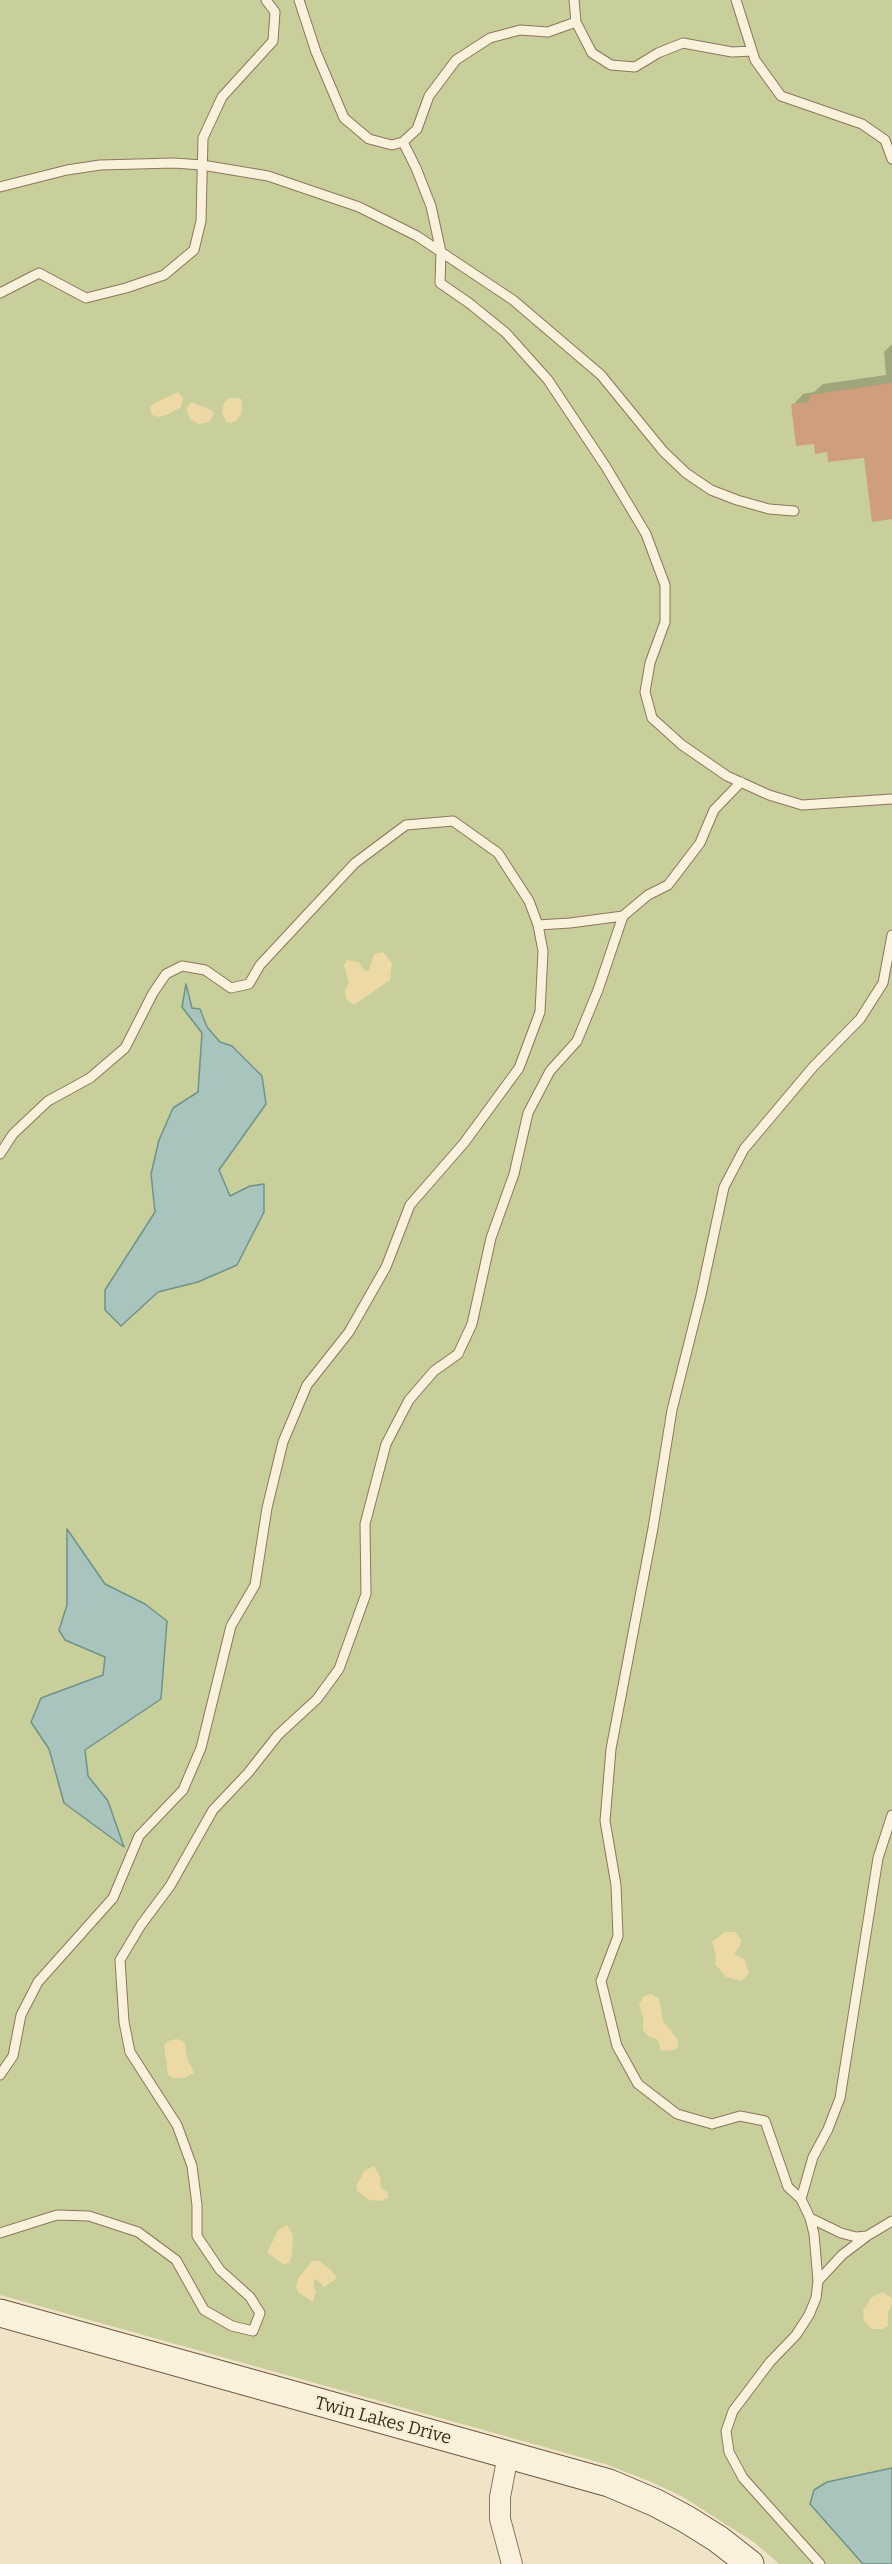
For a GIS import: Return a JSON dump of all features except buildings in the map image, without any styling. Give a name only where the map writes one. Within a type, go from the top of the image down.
[{"type":"street","name":"Twin Lakes Drive","points":[[0,2313],[609,2483],[656,2503],[718,2539],[750,2564]]},
{"type":"street","points":[[508,2455],[500,2497],[500,2519],[512,2564]]},
{"type":"lane","points":[[0,293],[39,273],[86,298],[164,275],[194,250],[201,221],[203,138],[222,97],[273,41],[275,12],[266,0]]},
{"type":"lane","points":[[299,0],[316,52],[344,118],[369,139],[392,145],[403,142],[417,129],[429,96],[456,60],[490,38],[520,30],[548,32],[576,22]]},
{"type":"lane","points":[[574,0],[576,22],[592,53],[611,65],[635,67],[658,53],[683,43],[732,52],[752,51]]},
{"type":"lane","points":[[736,0],[755,60],[781,96],[862,124],[885,140],[892,159]]},
{"type":"lane","points":[[403,142],[416,168],[430,206],[441,252],[440,284],[469,303],[506,333],[548,380],[606,467],[646,534],[665,585],[665,622],[650,663],[645,692],[652,717],[682,745],[727,776],[769,795],[802,805],[892,799]]},
{"type":"lane","points":[[0,187],[67,170],[100,165],[202,165],[268,176],[327,194],[359,207],[417,236],[513,300],[601,375],[663,451],[686,473],[711,490],[737,500],[769,509],[794,511]]},
{"type":"lane","points":[[0,2234],[57,2215],[89,2216],[138,2232],[176,2260],[204,2310],[232,2326],[253,2331],[260,2313],[250,2296],[220,2270],[197,2236],[197,2205],[192,2166],[177,2125],[130,2052],[124,2022],[120,1960],[170,1886],[213,1810],[248,1773],[278,1735],[317,1700],[339,1669],[366,1594],[365,1524],[386,1444],[410,1400],[434,1371],[458,1354],[472,1324],[491,1238],[514,1174],[528,1113],[550,1071],[577,1041],[598,990],[623,916],[648,895],[668,885],[700,843],[714,810],[741,782]]},
{"type":"lane","points":[[0,1154],[13,1134],[48,1101],[90,1078],[125,1048],[153,993],[166,974],[182,966],[205,970],[231,988],[249,984],[260,965],[355,863],[406,825],[453,820],[498,853],[529,901],[538,925],[543,951],[540,1012],[519,1068],[464,1143],[410,1205],[386,1267],[350,1332],[307,1385],[283,1442],[267,1508],[255,1585],[231,1626],[201,1748],[183,1790],[139,1836],[113,1898],[38,1982],[21,2015],[13,2056],[0,2075]]},
{"type":"lane","points":[[538,925],[623,916]]},
{"type":"lane","points":[[820,2564],[743,2478],[729,2452],[726,2431],[733,2410],[770,2362],[796,2335],[809,2315],[816,2298],[818,2256],[810,2217],[801,2199],[789,2187],[765,2121],[740,2116],[712,2124],[677,2114],[638,2084],[617,2046],[601,1981],[618,1936],[616,1885],[605,1821],[611,1749],[653,1528],[672,1410],[701,1295],[724,1187],[744,1149],[813,1067],[860,1019],[883,983],[892,935]]},
{"type":"lane","points":[[801,2199],[813,2157],[840,2098],[878,1858],[892,1815]]},
{"type":"lane","points":[[810,2217],[841,2233],[856,2237],[867,2236]]},
{"type":"lane","points":[[818,2281],[842,2256],[867,2236],[892,2221]]},
{"type":"green space","points":[[0,0],[892,0],[892,2564],[779,2564],[755,2543],[683,2497],[605,2464],[0,2295]]},
{"type":"sand","points":[[178,392],[183,398],[181,407],[167,415],[159,417],[152,415],[150,408],[154,403]]},
{"type":"sand","points":[[229,398],[241,399],[242,405],[241,414],[236,421],[231,423],[226,422],[222,412],[224,403]]},
{"type":"sand","points":[[192,402],[211,410],[214,414],[209,422],[199,424],[190,419],[186,408]]},
{"type":"sand","points":[[383,952],[392,963],[390,980],[354,1005],[346,999],[345,989],[349,983],[344,966],[346,960],[359,962],[364,970],[369,971],[374,954]]},
{"type":"sand","points":[[725,1932],[735,1932],[741,1940],[734,1954],[744,1959],[749,1973],[742,1981],[726,1977],[715,1964],[716,1956],[712,1942]]},
{"type":"sand","points":[[651,1994],[659,1998],[663,2021],[678,2040],[678,2047],[674,2050],[661,2051],[658,2040],[648,2036],[643,2030],[643,2016],[639,2005],[643,1997]]},
{"type":"sand","points":[[178,2039],[185,2043],[187,2058],[194,2073],[184,2078],[173,2078],[168,2075],[164,2045],[170,2040]]},
{"type":"sand","points":[[374,2166],[380,2177],[381,2188],[388,2192],[388,2198],[381,2201],[369,2200],[358,2192],[356,2186],[365,2170]]},
{"type":"sand","points":[[287,2225],[293,2235],[292,2255],[289,2263],[283,2264],[267,2253],[278,2230]]},
{"type":"sand","points":[[312,2261],[319,2261],[337,2278],[324,2287],[316,2279],[314,2280],[316,2291],[313,2302],[298,2292],[296,2286],[298,2279]]},
{"type":"sand","points":[[883,2292],[892,2298],[892,2305],[888,2313],[888,2326],[882,2329],[872,2329],[864,2321],[863,2310],[872,2297]]},
{"type":"water","points":[[186,984],[192,1008],[200,1009],[207,1027],[220,1042],[232,1046],[262,1076],[266,1104],[219,1170],[230,1196],[250,1186],[264,1184],[264,1212],[237,1265],[198,1282],[158,1292],[121,1326],[105,1310],[105,1290],[155,1212],[151,1174],[159,1140],[173,1108],[198,1092],[202,1033],[182,1007]]},
{"type":"water","points":[[67,1529],[105,1584],[145,1604],[167,1621],[161,1699],[85,1750],[88,1776],[108,1801],[124,1847],[64,1803],[49,1749],[31,1722],[41,1698],[103,1675],[105,1657],[65,1640],[59,1630],[67,1605]]},
{"type":"water","points":[[892,2468],[892,2564],[863,2564],[810,2504],[814,2490],[827,2482]]}]
